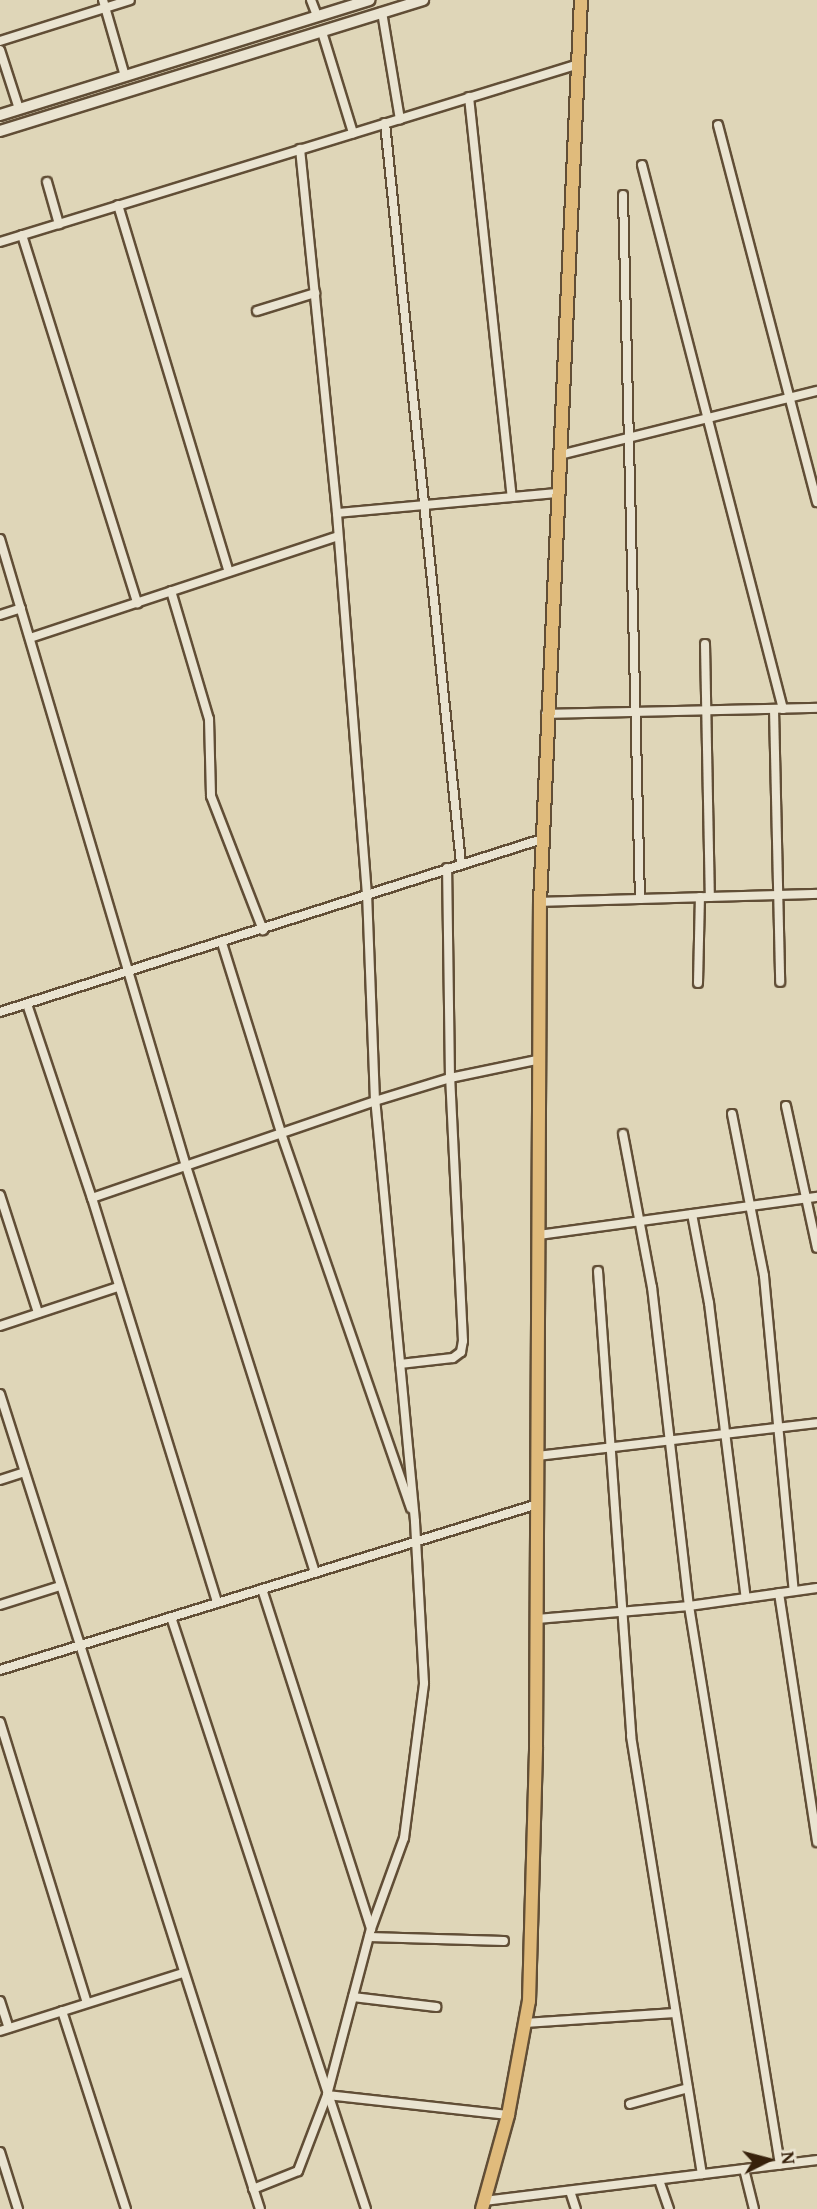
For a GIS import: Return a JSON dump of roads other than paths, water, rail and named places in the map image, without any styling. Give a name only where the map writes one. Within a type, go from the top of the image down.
[{"type":"main road","points":[[483,2205],[508,2115],[529,2001],[537,1619],[537,1060],[540,902],[546,713],[581,0]]},
{"type":"street","points":[[0,41],[104,4],[130,0]]},
{"type":"street","points":[[311,0],[317,16]]},
{"type":"street","points":[[0,115],[369,0]]},
{"type":"street","points":[[0,131],[423,0]]},
{"type":"street","points":[[104,4],[125,76]]},
{"type":"street","points":[[382,12],[400,119]]},
{"type":"street","points":[[322,32],[353,133]]},
{"type":"street","points":[[0,50],[19,109]]},
{"type":"street","points":[[0,242],[580,63]]},
{"type":"street","points":[[469,97],[512,497]]},
{"type":"street","points":[[385,123],[461,864]]},
{"type":"street","points":[[718,125],[817,502]]},
{"type":"street","points":[[253,2189],[298,2171],[327,2095],[370,1933],[404,1838],[424,1683],[417,1541],[375,1101],[367,895],[337,513],[300,149]]},
{"type":"street","points":[[642,165],[778,709],[780,982]]},
{"type":"street","points":[[47,182],[59,224]]},
{"type":"street","points":[[623,195],[640,899]]},
{"type":"street","points":[[118,205],[229,572]]},
{"type":"street","points":[[22,235],[137,603]]},
{"type":"street","points":[[257,311],[315,293]]},
{"type":"street","points":[[560,456],[706,422],[817,391]]},
{"type":"street","points":[[337,513],[558,493]]},
{"type":"street","points":[[30,638],[338,536]]},
{"type":"street","points":[[0,539],[186,1166],[315,1573]]},
{"type":"street","points":[[171,592],[209,719],[211,796],[263,930]]},
{"type":"street","points":[[0,615],[21,608]]},
{"type":"street","points":[[705,644],[710,897]]},
{"type":"street","points":[[546,713],[817,708]]},
{"type":"street","points":[[0,1012],[542,839]]},
{"type":"street","points":[[400,1364],[453,1358],[461,1352],[463,1341],[450,1078],[447,868]]},
{"type":"street","points":[[540,902],[817,894]]},
{"type":"street","points":[[698,983],[700,897]]},
{"type":"street","points":[[222,943],[281,1133],[415,1521]]},
{"type":"street","points":[[27,1004],[92,1198],[217,1603]]},
{"type":"street","points":[[92,1198],[375,1101],[450,1078],[537,1060]]},
{"type":"street","points":[[786,1106],[817,1248]]},
{"type":"street","points":[[732,1114],[748,1207],[764,1276],[776,1428],[794,1591]]},
{"type":"street","points":[[623,1134],[652,1287],[667,1442],[689,1606],[780,2165]]},
{"type":"street","points":[[0,1195],[38,1314]]},
{"type":"street","points":[[539,1235],[817,1197]]},
{"type":"street","points":[[692,1214],[709,1303],[746,1598]]},
{"type":"street","points":[[598,1271],[620,1611],[631,1736],[702,2174]]},
{"type":"street","points":[[0,1326],[118,1287]]},
{"type":"street","points":[[0,1394],[3,1413],[25,1472],[260,2209]]},
{"type":"street","points":[[537,1457],[610,1451],[817,1423]]},
{"type":"street","points":[[0,1480],[25,1472]]},
{"type":"street","points":[[0,1670],[538,1504]]},
{"type":"street","points":[[0,1605],[60,1586]]},
{"type":"street","points":[[537,1619],[689,1606],[817,1588]]},
{"type":"street","points":[[262,1589],[370,1933]]},
{"type":"street","points":[[779,1593],[817,1842]]},
{"type":"street","points":[[171,1617],[366,2209]]},
{"type":"street","points":[[0,1722],[87,2003]]},
{"type":"street","points":[[370,1933],[504,1941]]},
{"type":"street","points":[[0,2001],[5,2029],[183,1973]]},
{"type":"street","points":[[353,1997],[436,2007]]},
{"type":"street","points":[[62,2011],[126,2209]]},
{"type":"street","points":[[525,2022],[675,2013]]},
{"type":"street","points":[[630,2104],[688,2088]]},
{"type":"street","points":[[327,2095],[508,2115]]},
{"type":"street","points":[[0,2152],[18,2209]]},
{"type":"street","points":[[483,2205],[570,2191],[817,2160]]},
{"type":"street","points":[[744,2169],[754,2209]]},
{"type":"street","points":[[659,2180],[669,2209]]},
{"type":"street","points":[[570,2191],[576,2209]]}]
